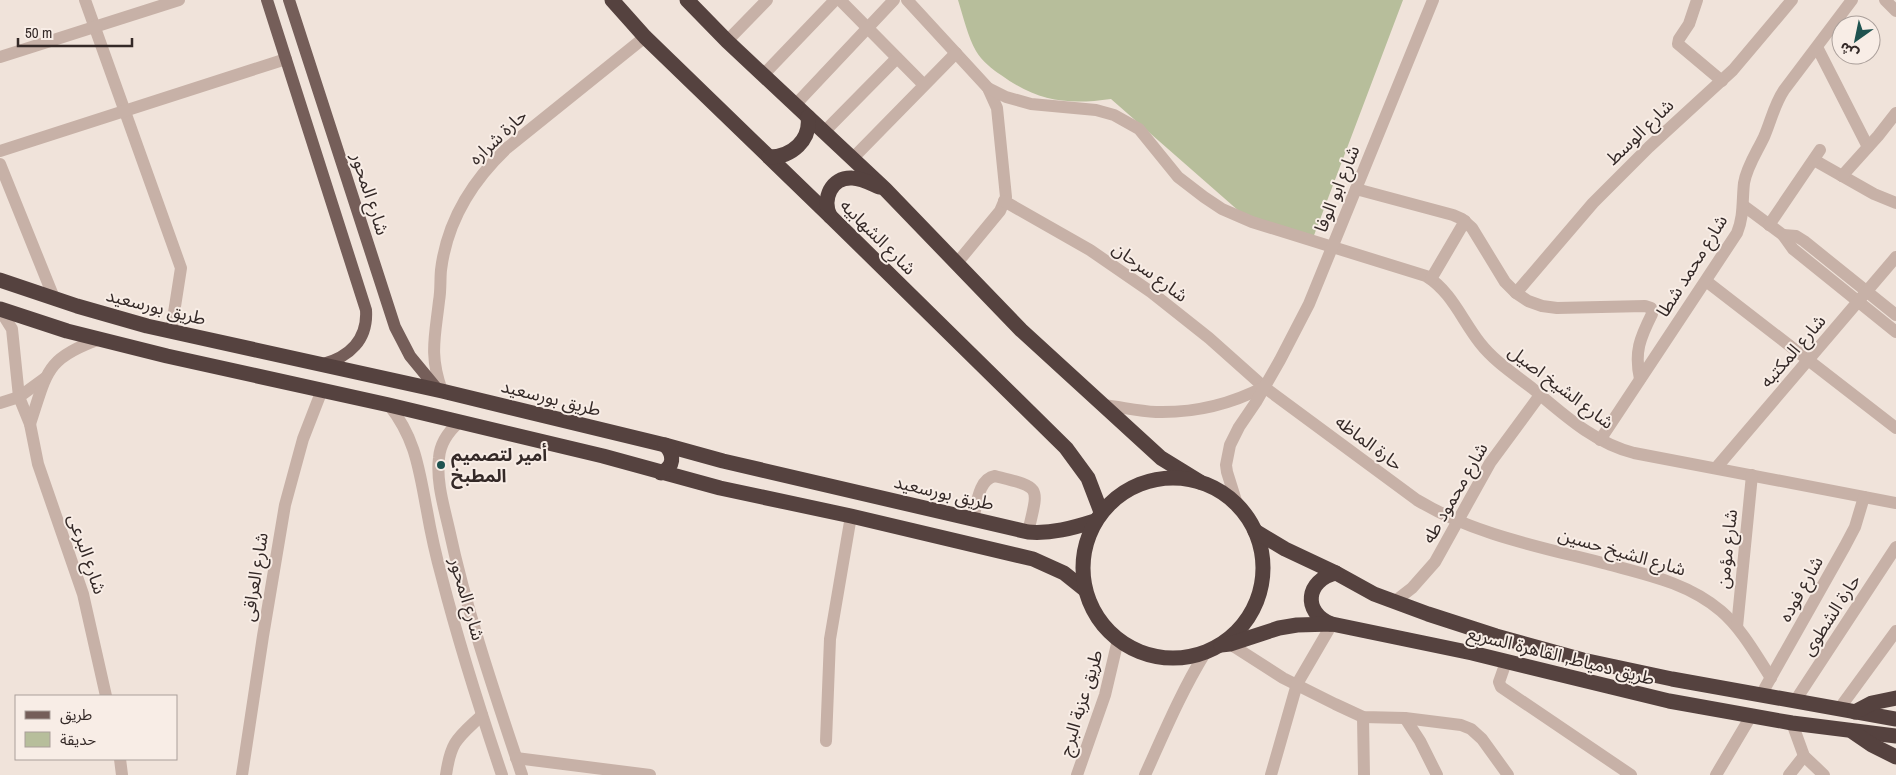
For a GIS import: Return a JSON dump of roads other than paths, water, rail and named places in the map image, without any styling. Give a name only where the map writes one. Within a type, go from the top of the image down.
[{"type":"highway","name":"شارع الشهابيه","points":[[612,0],[645,37],[770,156],[1066,448],[1088,478],[1098,516]]},
{"type":"highway","points":[[687,0],[727,41],[885,189],[1021,330],[1161,458],[1200,482]]},
{"type":"highway","points":[[770,156],[784,155],[793,151],[800,144],[808,131],[808,117]]},
{"type":"highway","points":[[830,216],[827,198],[830,189],[840,180],[858,179],[885,189]]},
{"type":"highway","name":"طريق بورسعيد","points":[[0,280],[124,320],[171,332],[440,391],[665,445],[723,461],[1028,532],[1041,533],[1062,530],[1098,516]]},
{"type":"highway","points":[[0,309],[100,339],[603,456],[720,488],[851,516],[1033,559],[1064,573],[1084,589]]},
{"type":"highway","points":[[661,473],[670,466],[672,460],[672,454],[665,445]]},
{"type":"highway","points":[[720,488],[715,483],[713,470],[717,464],[723,461]]},
{"type":"highway","points":[[1173,478],[1200,482],[1214,487],[1237,504],[1255,531],[1261,547],[1263,563],[1260,595],[1245,624],[1225,645],[1205,653],[1180,659],[1154,657],[1129,648],[1096,618],[1084,589],[1082,561],[1084,547],[1098,516],[1121,493],[1146,481],[1173,478]]},
{"type":"highway","name":"طريق دمياط, القاهرة السريع","points":[[1255,531],[1285,549],[1394,602],[1496,636],[1583,660],[1672,680],[1896,719]]},
{"type":"highway","points":[[1332,624],[1317,614],[1312,606],[1311,597],[1313,588],[1319,580],[1327,575],[1336,573]]},
{"type":"highway","name":"طريق دمياط, القاهرة السريع","points":[[1225,645],[1279,628],[1297,625],[1332,624],[1402,638],[1628,692],[1792,723],[1896,736]]},
{"type":"highway","points":[[1855,712],[1872,703],[1896,698]]},
{"type":"highway","points":[[1852,731],[1872,745],[1896,757]]},
{"type":"main road","points":[[267,0],[366,310],[364,331],[358,343],[343,357],[322,364]]},
{"type":"main road","name":"شارع المحور","points":[[288,0],[393,322],[410,356],[440,391]]},
{"type":"street","points":[[85,0],[181,268],[171,332]]},
{"type":"street","points":[[0,57],[179,0]]},
{"type":"street","points":[[727,41],[767,0]]},
{"type":"street","points":[[764,74],[835,0]]},
{"type":"street","points":[[840,0],[924,85]]},
{"type":"street","points":[[796,104],[894,0]]},
{"type":"street","points":[[906,0],[988,88],[997,108],[1006,189],[1004,201],[1000,211],[957,263]]},
{"type":"street","name":"شارع ابو الوفا","points":[[1237,504],[1227,472],[1229,452],[1238,427],[1256,402],[1302,318],[1433,0]]},
{"type":"street","points":[[1697,0],[1689,24],[1679,39],[1678,44],[1722,81]]},
{"type":"street","name":"شارع الوسط","points":[[1516,293],[1566,232],[1663,133],[1733,70],[1792,0]]},
{"type":"street","name":"شارع محمد شطا","points":[[1600,440],[1737,233],[1743,216],[1744,183],[1747,171],[1768,128],[1775,106],[1784,90],[1852,0]]},
{"type":"street","points":[[1885,0],[1896,11]]},
{"type":"street","name":"حارة شراره","points":[[440,391],[434,364],[433,348],[440,297],[440,272],[449,232],[467,194],[488,167],[508,148],[645,37]]},
{"type":"street","points":[[1817,47],[1868,147]]},
{"type":"street","points":[[853,158],[956,53]]},
{"type":"street","points":[[0,152],[286,58]]},
{"type":"street","points":[[825,131],[897,58]]},
{"type":"street","name":"شارع الشيخ اصيل","points":[[988,88],[1006,97],[1025,103],[1096,110],[1123,119],[1146,136],[1178,176],[1213,203],[1252,222],[1414,271],[1431,279],[1446,292],[1475,337],[1489,353],[1540,395],[1600,440],[1625,450],[1896,503]]},
{"type":"street","points":[[1842,176],[1896,112]]},
{"type":"street","points":[[1769,225],[1817,155],[1842,176],[1874,194],[1896,203]]},
{"type":"street","points":[[0,164],[54,298]]},
{"type":"street","points":[[1356,189],[1453,215],[1465,221],[1475,232],[1501,276],[1516,293],[1535,304],[1550,307],[1645,306],[1651,308],[1652,314],[1644,329],[1638,347],[1637,360],[1640,380]]},
{"type":"street","name":"شارع سرحان","points":[[1004,201],[1069,238],[1137,283],[1196,328],[1264,387]]},
{"type":"street","points":[[1744,206],[1783,235],[1793,249],[1896,332]]},
{"type":"street","points":[[1431,279],[1465,221]]},
{"type":"street","points":[[1783,235],[1796,236],[1804,241],[1896,315]]},
{"type":"street","name":"شارع المكتبه","points":[[1716,468],[1896,257]]},
{"type":"street","points":[[1706,281],[1896,428]]},
{"type":"street","name":"شارع البرعى","points":[[0,309],[7,319],[14,340],[19,397],[30,424],[38,464],[83,594],[106,695]]},
{"type":"street","points":[[30,424],[46,378],[60,358],[68,352],[100,339]]},
{"type":"street","points":[[0,403],[19,397],[46,378]]},
{"type":"street","points":[[1103,405],[1154,412],[1187,411],[1244,396],[1264,387]]},
{"type":"street","name":"حارة الماظه","points":[[1264,387],[1405,492],[1457,522]]},
{"type":"street","name":"شارع العراقى","points":[[242,775],[264,626],[287,497],[303,439],[322,390]]},
{"type":"street","name":"شارع محمود طه","points":[[1394,602],[1412,588],[1435,562],[1500,449],[1540,395]]},
{"type":"street","name":"شارع المحور","points":[[389,405],[406,430],[417,457],[444,585],[482,715],[502,775]]},
{"type":"street","name":"شارع المحور","points":[[459,422],[446,437],[439,456],[438,469],[444,506],[468,610],[522,775]]},
{"type":"street","name":"شارع مؤمن","points":[[1737,627],[1752,475]]},
{"type":"street","points":[[974,519],[982,487],[990,477],[995,476],[1028,484],[1035,493],[1036,499],[1028,532]]},
{"type":"street","name":"شارع فوده","points":[[1761,695],[1850,536],[1864,497]]},
{"type":"street","points":[[826,741],[830,639],[851,516]]},
{"type":"street","name":"شارع الشيخ حسين","points":[[1457,522],[1500,537],[1668,581],[1690,590],[1710,603],[1737,627],[1771,678]]},
{"type":"street","name":"حارة الشطوى","points":[[1795,701],[1896,548]]},
{"type":"street","points":[[1271,775],[1297,684],[1332,624]]},
{"type":"street","points":[[1839,709],[1896,631]]},
{"type":"street","name":"طريق عزبة البرج","points":[[1077,775],[1105,695],[1118,640]]},
{"type":"street","points":[[1225,645],[1283,678],[1363,717],[1405,718],[1461,725],[1471,729],[1482,739],[1508,775]]},
{"type":"street","points":[[1145,775],[1178,701],[1205,653]]},
{"type":"street","points":[[1506,662],[1499,682],[1502,687],[1631,775]]},
{"type":"street","points":[[446,775],[449,754],[455,741],[482,715]]},
{"type":"street","points":[[1716,775],[1751,716]]},
{"type":"street","points":[[1363,717],[1364,775]]},
{"type":"street","points":[[1405,718],[1420,740],[1437,775]]},
{"type":"street","points":[[1792,723],[1804,756],[1824,775]]},
{"type":"street","points":[[1788,775],[1804,756]]},
{"type":"street","points":[[516,758],[622,773],[650,775]]},
{"type":"street","points":[[120,760],[122,775]]},
{"type":"place","name":"أمير لتصميم المطبخ","points":[[441,465]]}]
